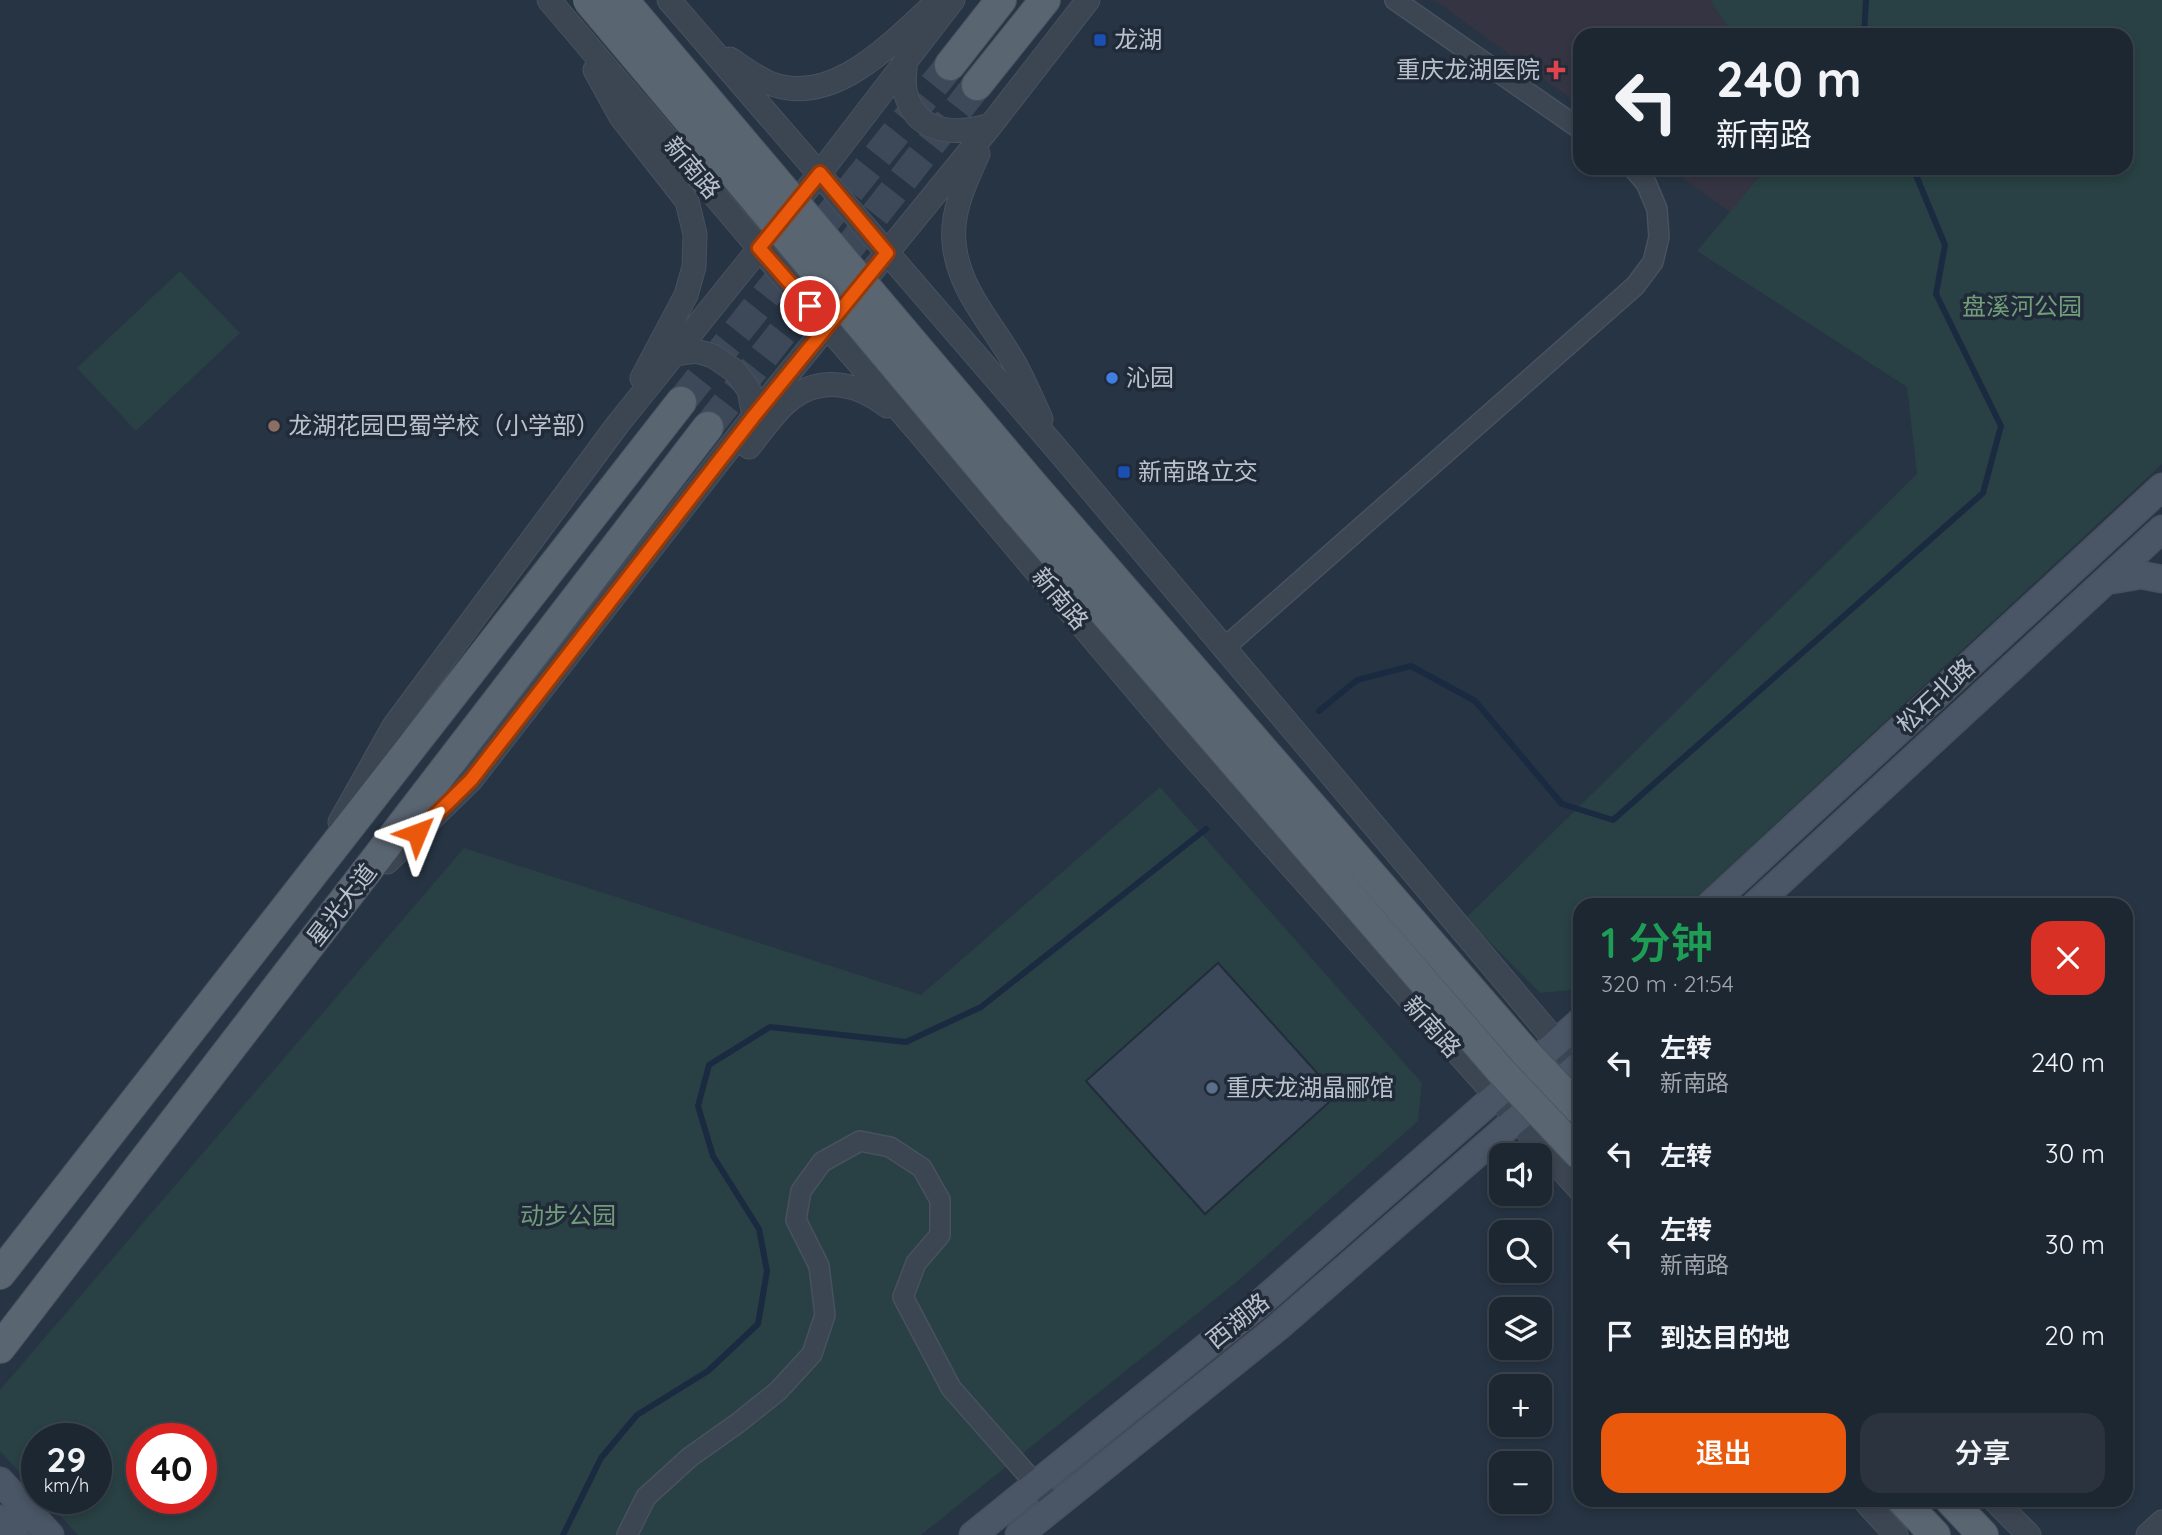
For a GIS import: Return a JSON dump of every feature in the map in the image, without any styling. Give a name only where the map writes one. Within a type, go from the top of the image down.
[{"type":"main road","name":"新南路","points":[[588,0],[1020,514],[1500,1070],[1573,1148]]},
{"type":"main road","points":[[623,0],[1034,486],[1525,1052],[1573,1103]]},
{"type":"main road","points":[[950,65],[1001,0]]},
{"type":"main road","points":[[977,85],[1045,0]]},
{"type":"main road","name":"星光大道","points":[[0,1274],[681,402]]},
{"type":"main road","name":"星光大道","points":[[0,1348],[708,427]]},
{"type":"main road","name":"松石北路","points":[[1718,898],[2162,487]]},
{"type":"main road","name":"松石北路","points":[[1763,898],[2162,529]]},
{"type":"main road","points":[[2106,581],[2141,575],[2162,579]]},
{"type":"main road","points":[[1496,1098],[1573,1028]]},
{"type":"main road","points":[[1516,1120],[1573,1072]]},
{"type":"main road","name":"西湖路","points":[[973,1535],[1258,1305],[1496,1098]]},
{"type":"main road","name":"西湖路","points":[[1019,1535],[1277,1328],[1516,1120]]},
{"type":"main road","points":[[0,1481],[50,1535]]},
{"type":"main road","points":[[1909,1507],[1935,1535]]},
{"type":"main road","points":[[1957,1507],[1983,1535]]},
{"type":"main road","points":[[0,1519],[15,1535]]},
{"type":"street","name":"新南路","points":[[549,0],[1177,738],[1573,1182]]},
{"type":"street","points":[[669,0],[1055,447],[1573,1061]]},
{"type":"street","points":[[710,47],[768,83],[795,88],[820,85],[842,79],[866,64],[939,0]]},
{"type":"street","points":[[310,876],[394,726],[618,424],[820,173],[953,0]]},
{"type":"street","points":[[344,903],[471,780],[754,416],[991,125],[1088,0]]},
{"type":"street","points":[[1395,0],[1573,123]]},
{"type":"street","points":[[572,27],[621,117],[687,201],[695,234],[694,267],[686,295],[618,424]]},
{"type":"street","points":[[906,60],[904,82],[907,99],[916,113],[930,124],[951,132],[970,131],[991,125]]},
{"type":"street","points":[[991,125],[964,184],[953,241],[962,274],[978,310],[1015,364],[1055,447]]},
{"type":"street","points":[[1223,649],[1635,286],[1653,262],[1659,237],[1657,209],[1646,183],[1639,175]]},
{"type":"street","points":[[674,354],[696,351],[713,356],[735,371],[749,390],[754,416]]},
{"type":"street","points":[[687,503],[741,455],[790,398],[809,388],[853,386],[872,395],[917,430]]},
{"type":"street","points":[[627,1535],[646,1497],[690,1457],[778,1391],[812,1354],[825,1315],[818,1266],[796,1220],[801,1191],[821,1162],[860,1141],[890,1147],[922,1168],[940,1200],[940,1235],[916,1263],[903,1297],[951,1388],[1055,1506]]},
{"type":"street","points":[[1870,1507],[1896,1535]]},
{"type":"street","points":[[2001,1507],[2029,1535]]},
{"type":"street","points":[[2148,1535],[2162,1522]]},
{"type":"shaded area","name":"重庆龙湖医院","points":[[1434,0],[1710,0],[1728,28],[1573,28],[1573,100]]},
{"type":"shaded area","points":[[1678,175],[1760,176],[1730,212]]},
{"type":"green space","name":"盘溪河公园","points":[[1710,0],[2162,0],[2162,464],[1696,898],[1573,898],[1573,990],[1540,993],[1466,918],[1917,474],[1907,387],[1697,251],[1759,175],[2133,175],[2133,28],[1728,28]]},
{"type":"green space","points":[[180,271],[240,333],[136,431],[77,368]]},
{"type":"green space","name":"动步公园","points":[[1160,787],[1422,1083],[1418,1121],[1239,1280],[921,1535],[78,1535],[59,1514],[112,1514],[112,1423],[21,1423],[21,1474],[0,1451],[0,1390],[464,848],[921,995]]},
{"type":"building","name":"重庆龙湖晶郦馆","points":[[1218,963],[1337,1095],[1205,1214],[1086,1081]]},
{"type":"waterway","points":[[1864,28],[1866,0]]},
{"type":"waterway","points":[[1319,711],[1357,680],[1411,666],[1475,701],[1562,804],[1613,820],[1983,493],[2001,426],[1936,294],[1945,245],[1916,175]]},
{"type":"waterway","points":[[563,1535],[601,1458],[637,1415],[708,1371],[758,1324],[767,1271],[759,1229],[713,1156],[698,1106],[709,1065],[770,1027],[906,1042],[981,1007],[1206,829]]},
{"type":"tunnel","points":[[681,402],[950,65]]},
{"type":"tunnel","points":[[708,427],[977,85]]},
{"type":"place","name":"龙湖","points":[[1100,40]]},
{"type":"place","name":"重庆龙湖医院","points":[[1556,70]]},
{"type":"place","name":"沁园","points":[[1112,378]]},
{"type":"place","name":"龙湖花园巴蜀学校（小学部）","points":[[274,426]]},
{"type":"place","name":"新南路立交","points":[[1124,472]]},
{"type":"place","name":"重庆龙湖晶郦馆","points":[[1212,1088]]},
{"type":"route","points":[[417,833],[471,780],[754,416],[887,253],[820,173],[759,248],[810,306]]}]
